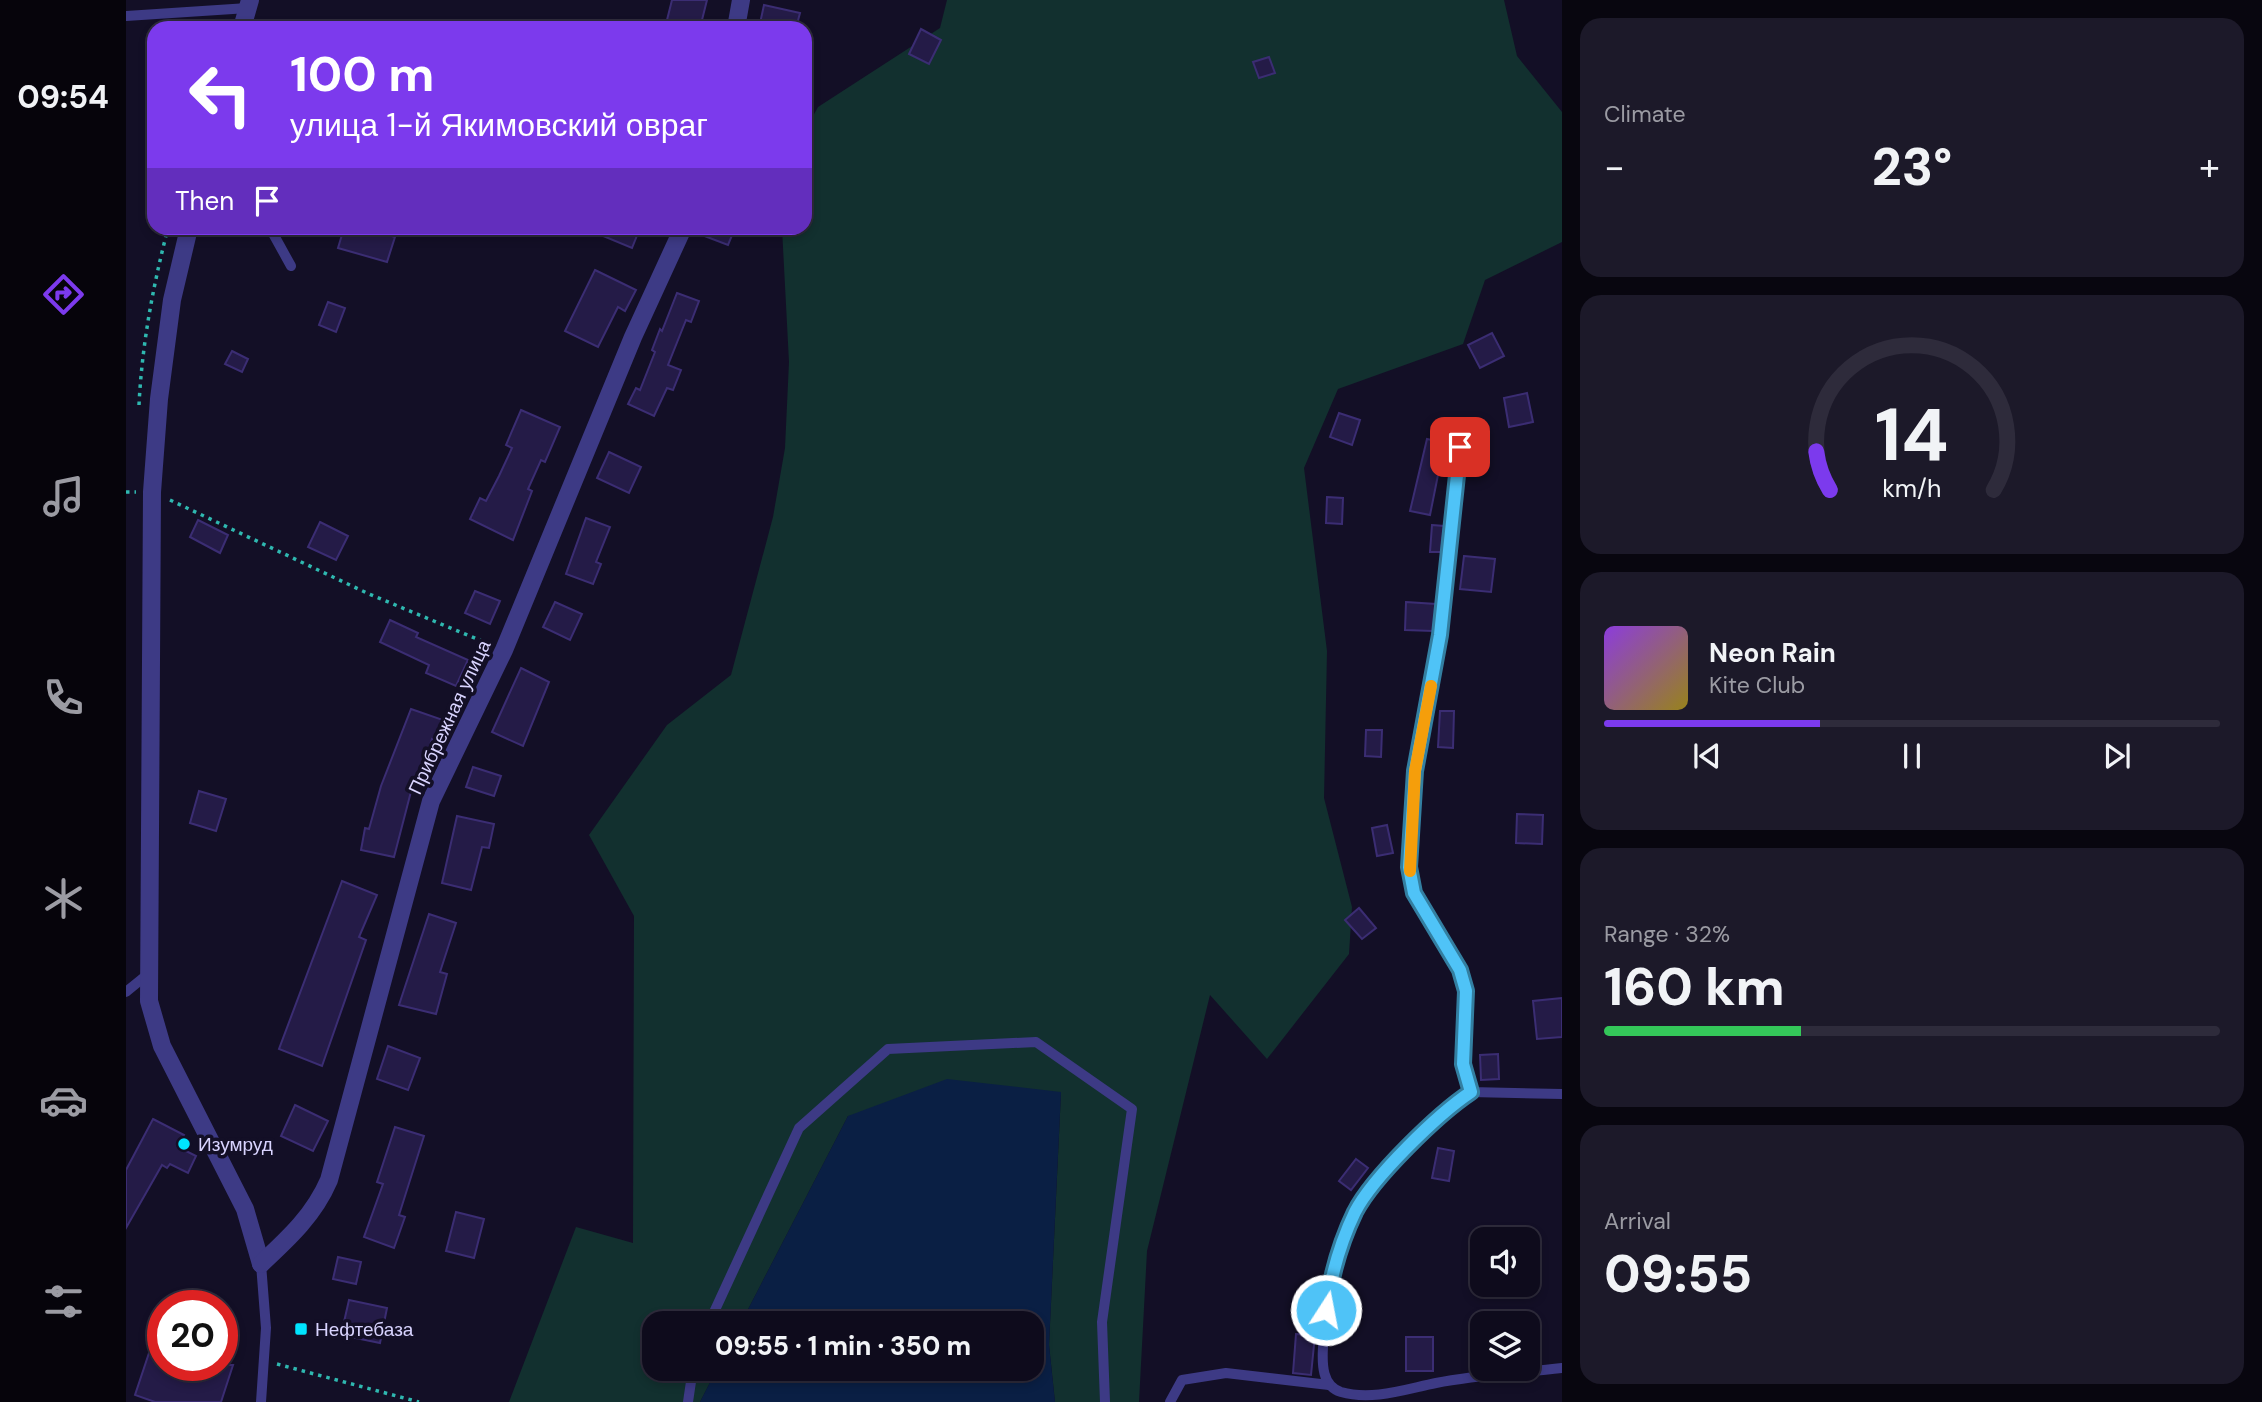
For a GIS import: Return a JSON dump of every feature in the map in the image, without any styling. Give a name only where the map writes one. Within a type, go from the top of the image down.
[{"type":"street","points":[[737,21],[741,0]]},
{"type":"street","points":[[244,21],[249,4]]},
{"type":"street","points":[[187,235],[172,300],[159,399],[152,492],[148,974],[153,1022],[245,1209],[261,1264]]},
{"type":"street","name":"Прибрежная улица","points":[[261,1264],[299,1228],[320,1201],[329,1180],[431,800],[504,650],[633,337],[680,235]]},
{"type":"lane","points":[[126,16],[249,4]]},
{"type":"lane","points":[[274,235],[291,266]]},
{"type":"lane","points":[[1460,447],[1440,635],[1415,771],[1409,867],[1414,893],[1460,970],[1466,991],[1463,1064],[1471,1092]]},
{"type":"lane","points":[[126,992],[148,974]]},
{"type":"lane","points":[[715,1311],[799,1128],[888,1049],[1036,1042],[1132,1109],[1102,1322],[1105,1402]]},
{"type":"lane","points":[[1329,1385],[1324,1374],[1322,1354],[1328,1293],[1339,1250],[1357,1209],[1442,1111],[1471,1092],[1562,1094]]},
{"type":"lane","points":[[261,1264],[265,1361],[261,1402]]},
{"type":"lane","points":[[1170,1402],[1182,1380],[1226,1373],[1329,1385],[1340,1392],[1382,1394],[1436,1383],[1562,1368]]},
{"type":"lane","points":[[688,1402],[691,1381]]},
{"type":"path","points":[[126,492],[152,492],[369,594],[504,650]]},
{"type":"path","points":[[265,1361],[419,1402]]},
{"type":"green space","points":[[947,0],[1504,0],[1517,56],[1562,112],[1562,242],[1485,280],[1463,344],[1338,389],[1304,468],[1327,651],[1324,798],[1352,907],[1349,954],[1267,1059],[1210,995],[1147,1251],[1139,1402],[1055,1402],[1049,1345],[1061,1092],[848,1116],[747,1311],[642,1311],[642,1381],[711,1381],[700,1402],[509,1402],[576,1227],[633,1243],[634,916],[589,835],[667,725],[731,675],[773,517],[785,448],[789,362],[782,235],[812,235],[812,118],[818,107],[940,28]]},
{"type":"water","points":[[947,1079],[1061,1092],[1049,1345],[1055,1402],[700,1402],[711,1381],[1044,1381],[1044,1311],[747,1311],[848,1116]]},
{"type":"building","points":[[672,0],[707,0],[702,21],[667,21]]},
{"type":"building","points":[[764,5],[800,13],[798,21],[761,21]]},
{"type":"building","points":[[921,29],[941,40],[929,64],[909,54]]},
{"type":"building","points":[[1269,57],[1275,73],[1259,78],[1253,62]]},
{"type":"building","points":[[342,235],[395,237],[387,262],[338,248]]},
{"type":"building","points":[[601,235],[637,235],[632,248]]},
{"type":"building","points":[[702,235],[732,235],[728,245]]},
{"type":"building","points":[[595,270],[636,290],[625,311],[618,307],[598,347],[565,331]]},
{"type":"building","points":[[677,293],[699,301],[691,322],[686,320],[668,365],[681,370],[673,390],[667,388],[654,416],[628,404],[636,388],[640,390],[655,352],[652,350],[660,329],[662,331]]},
{"type":"building","points":[[328,302],[345,308],[336,332],[319,325]]},
{"type":"building","points":[[1492,333],[1504,356],[1480,368],[1468,345]]},
{"type":"building","points":[[232,351],[248,359],[242,372],[225,364]]},
{"type":"building","points":[[1527,393],[1533,422],[1509,427],[1504,398]]},
{"type":"building","points":[[521,410],[560,427],[545,462],[541,460],[528,489],[532,491],[513,540],[470,519],[480,498],[486,501],[499,476],[512,448],[506,445]]},
{"type":"building","points":[[1339,413],[1360,420],[1352,445],[1330,437]]},
{"type":"building","points":[[1427,439],[1451,444],[1444,471],[1439,470],[1430,515],[1410,511]]},
{"type":"building","points":[[609,452],[641,467],[629,493],[597,478]]},
{"type":"building","points":[[1327,497],[1343,498],[1342,524],[1326,523]]},
{"type":"building","points":[[586,518],[610,527],[596,562],[601,564],[593,584],[566,574]]},
{"type":"building","points":[[198,520],[228,535],[220,553],[190,537]]},
{"type":"building","points":[[320,522],[348,536],[336,560],[308,547]]},
{"type":"building","points":[[1432,525],[1444,526],[1441,552],[1430,552]]},
{"type":"building","points":[[1464,556],[1495,559],[1491,592],[1460,589]]},
{"type":"building","points":[[475,591],[500,601],[490,624],[465,613]]},
{"type":"building","points":[[555,602],[582,614],[570,640],[543,627]]},
{"type":"building","points":[[1406,602],[1436,604],[1433,631],[1405,630]]},
{"type":"building","points":[[390,620],[418,633],[416,637],[468,660],[456,686],[426,673],[429,665],[380,642]]},
{"type":"building","points":[[521,668],[549,682],[523,746],[492,732]]},
{"type":"building","points":[[411,709],[443,720],[436,741],[432,739],[418,782],[414,780],[394,857],[361,850],[365,828],[369,829],[381,786]]},
{"type":"building","points":[[1440,711],[1454,711],[1453,748],[1438,747]]},
{"type":"building","points":[[1366,730],[1382,730],[1381,757],[1365,756]]},
{"type":"building","points":[[473,767],[501,776],[494,796],[466,787]]},
{"type":"building","points":[[199,791],[226,799],[216,831],[190,823]]},
{"type":"building","points":[[1517,814],[1543,815],[1542,844],[1516,843]]},
{"type":"building","points":[[457,816],[494,824],[489,848],[482,847],[471,890],[442,883]]},
{"type":"building","points":[[1387,825],[1393,853],[1377,856],[1372,828]]},
{"type":"building","points":[[342,881],[377,895],[359,937],[366,940],[322,1066],[279,1049]]},
{"type":"building","points":[[1359,908],[1376,928],[1362,939],[1345,920]]},
{"type":"building","points":[[429,914],[456,923],[440,972],[447,974],[436,1014],[399,1005]]},
{"type":"building","points":[[1562,998],[1562,1037],[1537,1039],[1533,1001]]},
{"type":"building","points":[[388,1046],[420,1058],[408,1090],[377,1079]]},
{"type":"building","points":[[1498,1054],[1499,1079],[1481,1080],[1480,1055]]},
{"type":"building","points":[[295,1105],[328,1121],[313,1151],[281,1136]]},
{"type":"building","points":[[153,1119],[184,1135],[178,1147],[196,1156],[188,1173],[170,1164],[167,1168],[162,1165],[126,1228],[126,1170]]},
{"type":"building","points":[[395,1127],[424,1136],[399,1215],[405,1217],[394,1248],[364,1237],[383,1184],[377,1182]]},
{"type":"building","points":[[1438,1148],[1454,1151],[1449,1181],[1432,1178]]},
{"type":"building","points":[[1356,1159],[1368,1168],[1351,1190],[1339,1181]]},
{"type":"building","points":[[456,1212],[484,1219],[474,1258],[446,1251]]},
{"type":"building","points":[[338,1257],[361,1262],[356,1284],[333,1279]]},
{"type":"building","points":[[349,1300],[387,1308],[380,1343],[341,1335]]},
{"type":"building","points":[[1296,1334],[1315,1335],[1311,1375],[1293,1373]]},
{"type":"building","points":[[1406,1337],[1433,1337],[1433,1371],[1406,1371]]},
{"type":"building","points":[[147,1359],[147,1381],[228,1381],[221,1402],[155,1402],[135,1395]]},
{"type":"slow traffic","points":[[1410,871],[1415,771],[1431,686]]},
{"type":"place","name":"Изумруд","points":[[184,1144]]},
{"type":"place","name":"Нефтебаза","points":[[301,1329]]},
{"type":"route","points":[[1326,1310],[1339,1250],[1357,1209],[1442,1111],[1471,1092],[1463,1064],[1466,991],[1460,970],[1414,893],[1409,867],[1415,771],[1440,635],[1460,447]]}]
